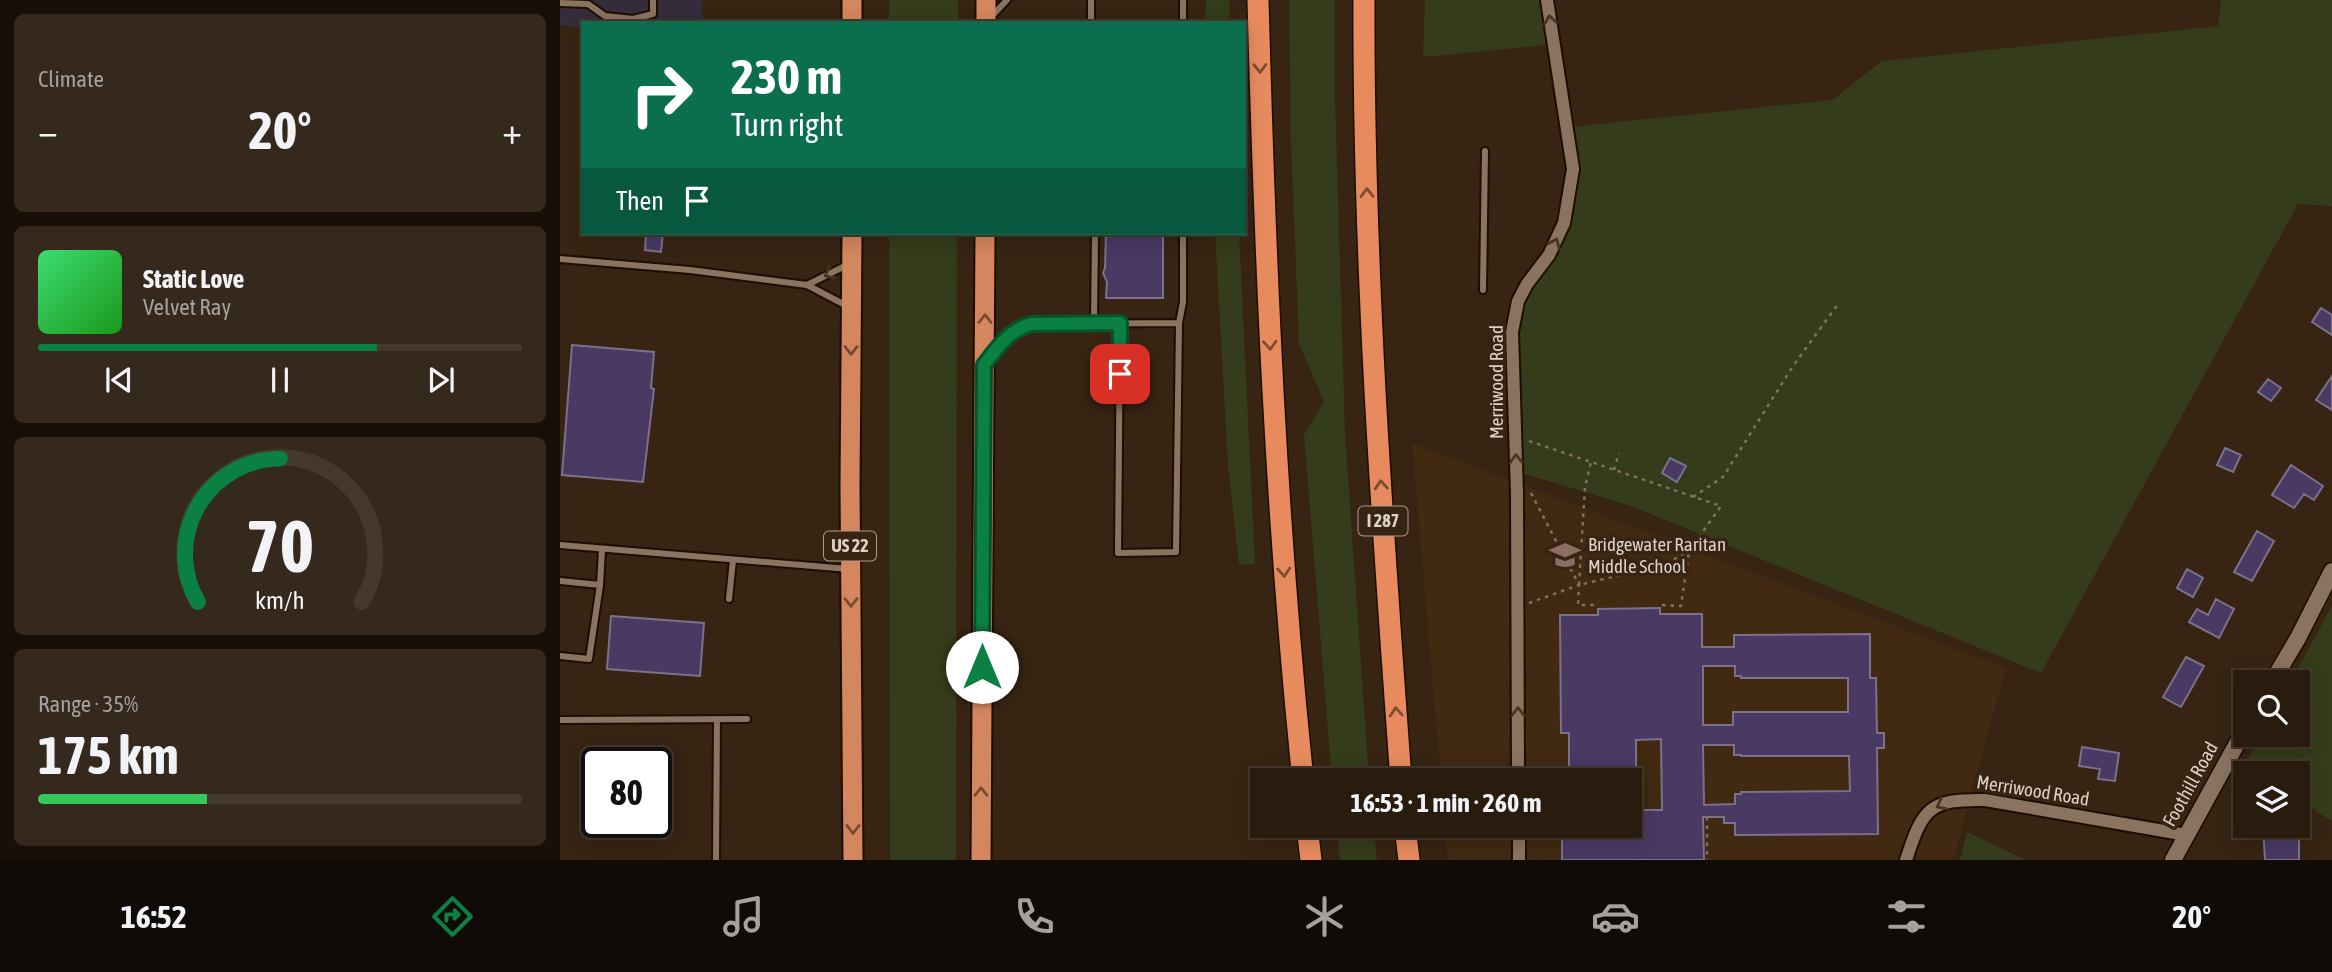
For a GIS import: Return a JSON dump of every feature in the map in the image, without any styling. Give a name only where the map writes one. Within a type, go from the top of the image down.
[{"type":"highway","points":[[852,0],[852,21]]},
{"type":"highway","points":[[986,0],[986,21]]},
{"type":"highway","points":[[1258,0],[1266,276],[1276,472],[1302,768]]},
{"type":"highway","name":"I 287","points":[[1364,0],[1369,261],[1379,460],[1400,768]]},
{"type":"highway","name":"US 22","points":[[852,235],[853,860]]},
{"type":"highway","points":[[981,860],[985,235]]},
{"type":"highway","points":[[1308,838],[1311,860]]},
{"type":"highway","points":[[1406,838],[1409,860]]},
{"type":"street","name":"Merriwood Road","points":[[1518,768],[1513,332],[1518,301],[1549,255],[1563,223],[1572,176],[1547,0]]},
{"type":"street","points":[[2279,670],[2332,571]]},
{"type":"street","name":"Foothill Road","points":[[2173,860],[2235,747]]},
{"type":"street","name":"Merriwood Road","points":[[1906,860],[1923,819],[1932,808],[1944,801],[1985,800],[2187,835]]},
{"type":"street","points":[[1518,838],[1519,860]]},
{"type":"lane","points":[[560,3],[588,4],[605,16],[634,19],[653,14],[653,0]]},
{"type":"lane","points":[[987,21],[1007,0]]},
{"type":"lane","points":[[1091,0],[1091,21]]},
{"type":"lane","points":[[1183,0],[1183,21]]},
{"type":"lane","points":[[1483,290],[1485,151]]},
{"type":"lane","points":[[1094,323],[1095,235]]},
{"type":"lane","points":[[1120,323],[1118,553],[1176,552],[1183,235]]},
{"type":"lane","points":[[560,259],[690,270],[807,285],[852,308]]},
{"type":"lane","points":[[807,285],[852,262]]},
{"type":"lane","points":[[984,365],[1003,340],[1022,326],[1031,324],[1179,323]]},
{"type":"lane","points":[[560,545],[851,569]]},
{"type":"lane","points":[[560,656],[589,659],[600,585],[602,549]]},
{"type":"lane","points":[[729,599],[733,560]]},
{"type":"lane","points":[[560,581],[600,585]]},
{"type":"lane","points":[[716,860],[717,719]]},
{"type":"lane","points":[[560,720],[747,719]]},
{"type":"path","points":[[1693,497],[1724,477],[1793,366],[1838,304]]},
{"type":"path","points":[[1516,437],[1721,506],[1689,551],[1666,564],[1579,585],[1528,603]]},
{"type":"path","points":[[1614,470],[1619,453]]},
{"type":"path","points":[[1591,462],[1585,487],[1578,605],[1595,605]]},
{"type":"path","points":[[1527,486],[1579,585]]},
{"type":"path","points":[[1662,605],[1681,606],[1689,551]]},
{"type":"path","points":[[1707,817],[1707,860]]},
{"type":"shaded area","points":[[560,0],[702,0],[703,21],[581,21],[581,28],[560,25]]},
{"type":"shaded area","name":"Bridgewater Raritan Middle School","points":[[1412,443],[2006,668],[1953,860],[1448,860],[1446,838],[1642,838],[1642,768],[1440,768]]},
{"type":"green space","points":[[889,0],[958,0],[958,21],[889,21]]},
{"type":"green space","points":[[1206,0],[1229,0],[1229,21],[1205,21]]},
{"type":"green space","points":[[1289,0],[1335,0],[1335,98],[1345,433],[1368,768],[1331,768],[1304,434],[1324,402],[1299,344],[1291,143]]},
{"type":"green space","points":[[1425,0],[1541,0],[1548,45],[1423,57]]},
{"type":"green space","points":[[2221,0],[2332,0],[2332,206],[2298,204],[2041,673],[1631,506],[1512,470],[1514,312],[1570,204],[1570,127],[1832,100],[1882,61],[2218,26]]},
{"type":"green space","points":[[889,235],[957,235],[956,860],[890,860]]},
{"type":"green space","points":[[1215,235],[1239,235],[1255,564],[1239,565],[1228,465]]},
{"type":"green space","points":[[2332,606],[2332,821],[2310,807],[2310,761],[2246,761],[2254,747],[2310,747],[2310,670],[2297,670]]},
{"type":"green space","points":[[1967,832],[2026,860],[1960,860]]},
{"type":"green space","points":[[1337,838],[1375,838],[1377,860],[1340,860]]},
{"type":"building","points":[[646,235],[663,235],[661,252],[645,250]]},
{"type":"building","points":[[1106,235],[1163,235],[1163,298],[1106,298],[1107,282],[1103,273]]},
{"type":"building","points":[[2321,308],[2332,315],[2332,335],[2312,322]]},
{"type":"building","points":[[572,345],[654,352],[651,388],[654,389],[643,482],[562,475]]},
{"type":"building","points":[[2332,376],[2332,410],[2316,400]]},
{"type":"building","points":[[2268,379],[2281,388],[2271,401],[2258,392]]},
{"type":"building","points":[[2225,448],[2241,455],[2233,472],[2217,465]]},
{"type":"building","points":[[1670,458],[1686,466],[1677,482],[1662,473]]},
{"type":"building","points":[[2291,465],[2323,486],[2314,500],[2304,494],[2294,508],[2272,495]]},
{"type":"building","points":[[2257,531],[2274,541],[2252,581],[2234,572]]},
{"type":"building","points":[[2187,569],[2203,578],[2193,597],[2177,588]]},
{"type":"building","points":[[2216,599],[2234,609],[2219,638],[2189,622],[2197,609],[2208,615]]},
{"type":"building","points":[[1660,608],[1660,614],[1702,614],[1702,647],[1734,647],[1734,635],[1870,634],[1870,678],[1876,678],[1877,733],[1884,733],[1884,748],[1877,748],[1878,834],[1735,835],[1735,823],[1724,823],[1724,817],[1703,817],[1704,860],[1562,860],[1562,838],[1642,838],[1642,810],[1662,810],[1661,739],[1636,740],[1636,768],[1569,768],[1569,733],[1561,733],[1560,615],[1598,615],[1598,609]],"holes":[[[1703,666],[1735,666],[1735,676],[1741,678],[1848,678],[1848,712],[1733,712],[1733,725],[1703,725]],[[1703,745],[1734,745],[1734,755],[1741,756],[1849,756],[1850,791],[1741,792],[1735,794],[1735,804],[1704,805]]]},
{"type":"building","points":[[611,616],[704,623],[700,676],[607,669]]},
{"type":"building","points":[[2186,657],[2204,666],[2181,707],[2163,697]]},
{"type":"building","points":[[2082,747],[2119,753],[2115,781],[2098,779],[2100,769],[2079,766]]},
{"type":"building","points":[[2264,838],[2299,838],[2299,860],[2265,860]]},
{"type":"place","name":"Bridgewater Raritan Middle School","points":[[1565,555]]},
{"type":"route","points":[[982,667],[984,365],[1003,340],[1022,326],[1120,323],[1120,374]]}]
